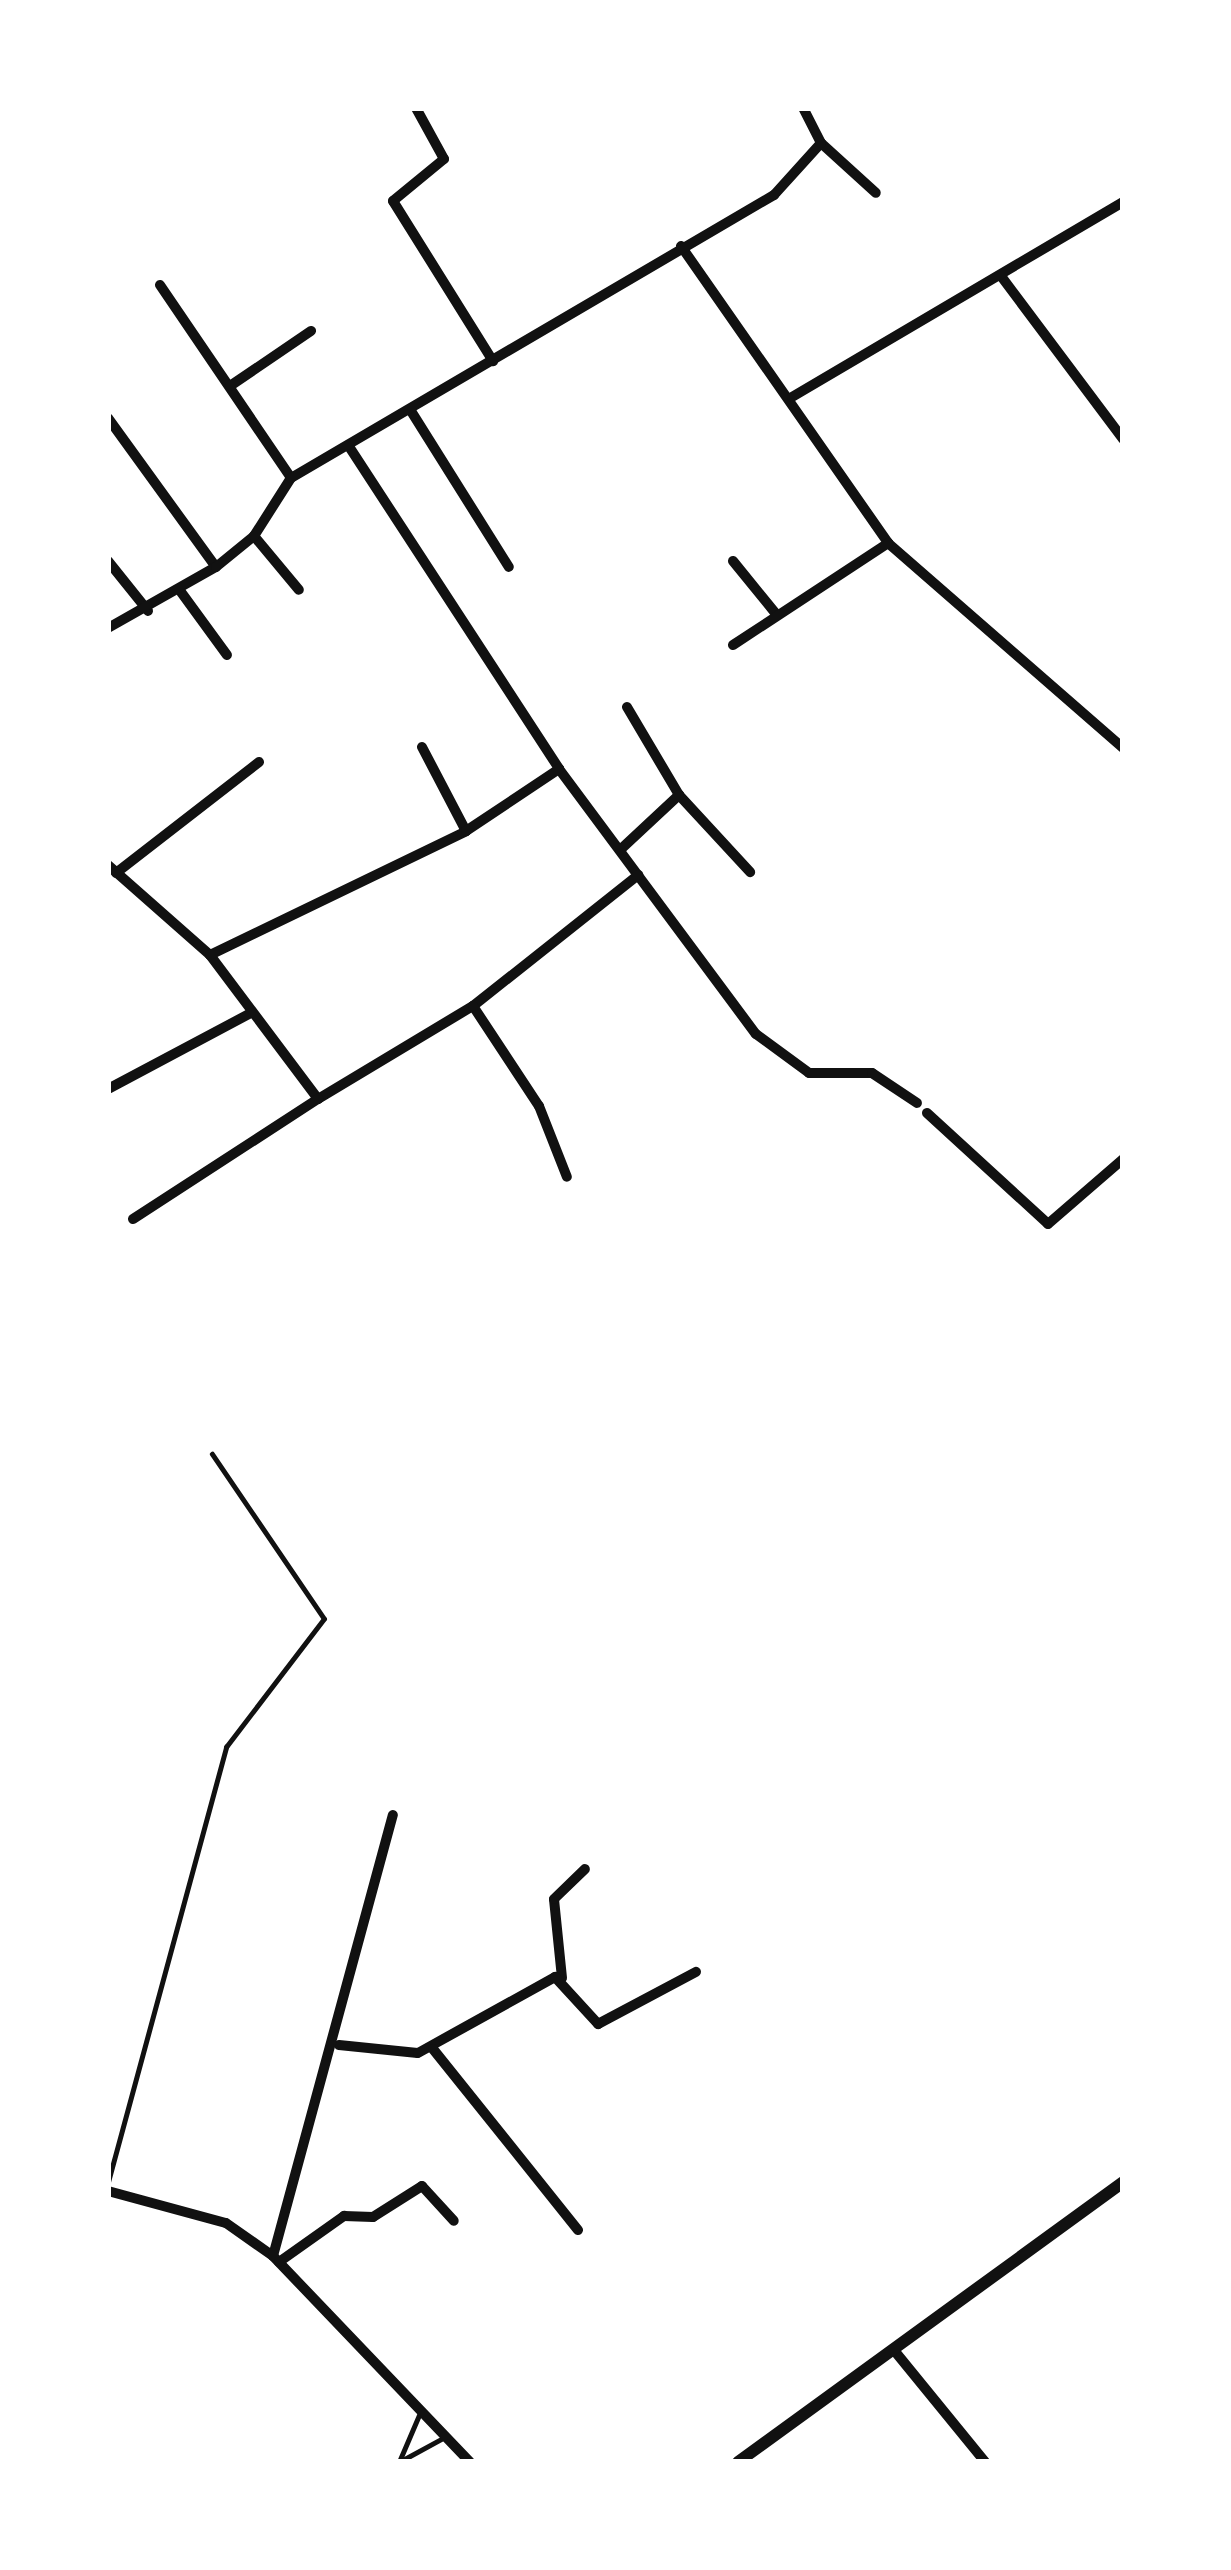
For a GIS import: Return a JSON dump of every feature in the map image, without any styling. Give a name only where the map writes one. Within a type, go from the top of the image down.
[{"type":"street","points":[[416,108],[444,159],[392,199],[493,361]]},
{"type":"street","points":[[802,108],[821,143],[875,193]]},
{"type":"street","points":[[108,628],[182,592],[254,536],[291,478],[350,448],[681,246],[774,195],[821,143]]},
{"type":"street","points":[[792,397],[1123,202]]},
{"type":"street","points":[[681,246],[792,397],[888,543],[1123,748]]},
{"type":"street","points":[[1001,276],[1123,439]]},
{"type":"street","points":[[160,285],[291,478]]},
{"type":"street","points":[[230,386],[310,331]]},
{"type":"street","points":[[412,411],[508,567]]},
{"type":"street","points":[[108,418],[216,567]]},
{"type":"street","points":[[350,448],[559,770],[784,1058],[820,1076],[872,1073],[922,1108],[1048,1223],[1123,1160]]},
{"type":"street","points":[[254,536],[299,590]]},
{"type":"street","points":[[733,645],[888,543]]},
{"type":"street","points":[[108,561],[148,611]]},
{"type":"street","points":[[733,561],[776,614]]},
{"type":"street","points":[[182,592],[227,655]]},
{"type":"street","points":[[627,707],[680,795],[750,872]]},
{"type":"street","points":[[422,747],[466,831]]},
{"type":"street","points":[[259,762],[112,869],[210,955],[318,1100]]},
{"type":"street","points":[[210,955],[466,831],[559,770]]},
{"type":"street","points":[[620,850],[680,795]]},
{"type":"street","points":[[133,1219],[473,1006],[638,875]]},
{"type":"street","points":[[473,1006],[539,1106],[567,1177]]},
{"type":"street","points":[[108,1089],[250,1013]]},
{"type":"street","points":[[276,2259],[339,2045],[393,1815]]},
{"type":"street","points":[[585,1869],[554,1899],[562,1978],[598,2024],[696,1972]]},
{"type":"street","points":[[339,2045],[433,2048],[562,1978]]},
{"type":"street","points":[[433,2048],[578,2230]]},
{"type":"street","points":[[738,2462],[1123,2182]]},
{"type":"street","points":[[108,2186],[226,2223],[276,2259],[470,2462]]},
{"type":"street","points":[[276,2259],[344,2216],[373,2217],[422,2186],[454,2221]]},
{"type":"street","points":[[893,2349],[985,2462]]},
{"type":"lane","points":[[108,2186],[226,1748],[324,1619],[212,1454]]},
{"type":"lane","points":[[424,2409],[397,2446],[399,2462],[450,2436]]}]
